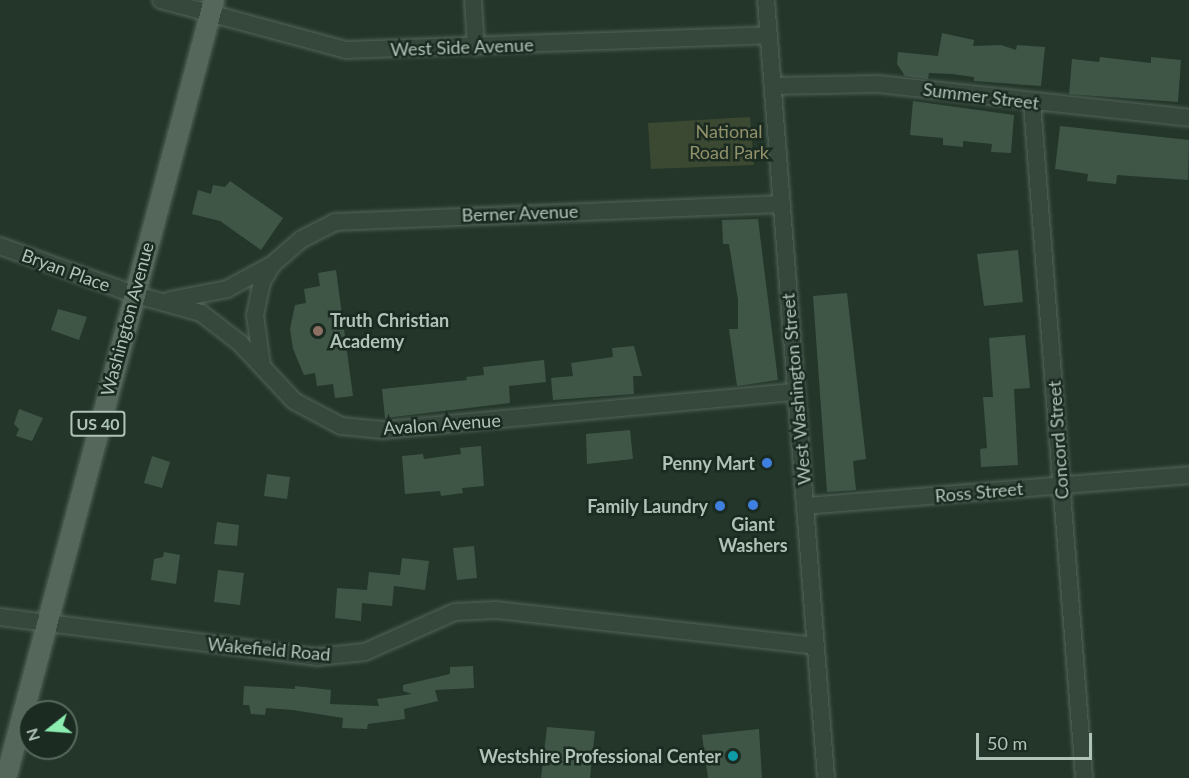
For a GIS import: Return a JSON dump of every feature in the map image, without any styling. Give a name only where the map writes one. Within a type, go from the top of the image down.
[{"type":"main road","name":"Washington Avenue","points":[[6,778],[133,294],[213,6]]},
{"type":"street","name":"West Side Avenue","points":[[161,0],[213,6],[346,50],[769,35]]},
{"type":"street","points":[[473,0],[476,47]]},
{"type":"street","name":"West Washington Street","points":[[766,0],[826,778]]},
{"type":"street","name":"Summer Street","points":[[773,86],[878,84],[1032,103],[1189,118]]},
{"type":"street","name":"Concord Street","points":[[1032,103],[1084,778]]},
{"type":"street","name":"Berner Avenue","points":[[165,302],[227,289],[273,264],[318,229],[355,219],[781,204]]},
{"type":"street","name":"Bryan Place","points":[[0,246],[133,294]]},
{"type":"street","name":"Berner Avenue","points":[[263,370],[254,334],[255,315],[262,282],[273,264]]},
{"type":"street","points":[[239,282],[255,315]]},
{"type":"street","name":"Avalon Avenue","points":[[133,294],[183,305],[223,327],[263,370],[310,412],[341,426],[384,430],[796,392]]},
{"type":"street","name":"Ross Street","points":[[805,506],[1189,475]]},
{"type":"street","name":"Wakefield Road","points":[[0,617],[46,625],[317,657],[365,652],[454,612],[496,610],[816,646]]},
{"type":"green space","name":"National Road Park","points":[[750,117],[754,165],[651,169],[648,123]]},
{"type":"building","points":[[942,33],[974,40],[973,46],[1001,45],[1016,50],[1017,45],[1045,47],[1041,86],[974,81],[974,77],[952,74],[929,73],[928,79],[905,76],[897,64],[898,52],[938,56]]},
{"type":"building","points":[[1100,57],[1151,63],[1151,57],[1181,60],[1178,102],[1069,94],[1072,59],[1099,62]]},
{"type":"building","points":[[913,101],[1014,115],[1011,153],[991,152],[992,144],[963,141],[963,147],[943,145],[943,138],[910,135]]},
{"type":"building","points":[[1060,126],[1189,140],[1188,180],[1117,175],[1116,184],[1087,181],[1088,174],[1055,169]]},
{"type":"building","points":[[230,181],[283,218],[261,250],[220,221],[192,214],[198,190],[211,194],[213,185],[225,187]]},
{"type":"building","points":[[758,219],[778,380],[737,386],[729,329],[738,329],[738,300],[729,244],[723,244],[722,220]]},
{"type":"building","points":[[1018,250],[1023,302],[984,306],[977,254]]},
{"type":"building","points":[[336,270],[353,396],[335,398],[333,384],[317,386],[315,373],[304,375],[293,349],[290,329],[295,305],[306,303],[304,289],[320,286],[318,273]]},
{"type":"building","points":[[847,293],[866,459],[853,461],[856,490],[827,492],[813,296]]},
{"type":"building","points":[[58,309],[87,317],[79,340],[51,330]]},
{"type":"building","points":[[1025,335],[1030,388],[1014,389],[1018,465],[981,467],[980,449],[987,448],[983,397],[993,397],[989,338]]},
{"type":"building","points":[[634,346],[642,376],[633,376],[634,394],[553,400],[551,378],[573,376],[571,363],[613,357],[612,348]]},
{"type":"building","points":[[544,360],[546,382],[509,386],[510,403],[385,418],[382,389],[467,380],[466,377],[484,375],[483,367]]},
{"type":"building","points":[[19,409],[43,418],[32,441],[16,436],[19,429],[14,424]]},
{"type":"building","points":[[630,430],[633,459],[587,464],[586,434]]},
{"type":"building","points":[[481,446],[484,486],[462,488],[463,493],[441,496],[440,491],[405,494],[402,456],[423,454],[424,459],[461,454],[460,448]]},
{"type":"building","points":[[152,456],[170,462],[162,488],[144,483]]},
{"type":"building","points":[[267,474],[290,477],[287,499],[264,496]]},
{"type":"building","points":[[217,522],[239,525],[237,546],[214,544]]},
{"type":"building","points":[[474,546],[477,578],[457,580],[453,548]]},
{"type":"building","points":[[164,552],[180,555],[176,584],[151,580],[154,559],[163,557]]},
{"type":"building","points":[[402,558],[429,561],[425,590],[394,586],[392,606],[362,603],[361,621],[335,618],[337,588],[367,590],[369,572],[400,575]]},
{"type":"building","points":[[218,570],[244,573],[240,605],[214,602]]},
{"type":"building","points":[[473,666],[474,688],[435,690],[438,701],[404,709],[405,719],[368,724],[367,729],[342,728],[343,718],[293,710],[266,708],[265,715],[251,714],[249,705],[243,705],[244,686],[295,689],[295,686],[331,690],[330,704],[379,706],[377,699],[412,694],[403,691],[403,685],[450,674],[450,667]]},
{"type":"building","name":"Westshire Professional Center","points":[[547,727],[595,731],[590,778],[541,778]]},
{"type":"building","name":"Westshire Professional Center","points":[[759,729],[762,778],[708,778],[702,735]]},
{"type":"place","name":"Truth Christian Academy","points":[[318,331]]},
{"type":"place","name":"Penny Mart","points":[[767,463]]},
{"type":"place","name":"Giant Washers","points":[[753,505]]},
{"type":"place","name":"Family Laundry","points":[[720,506]]},
{"type":"place","name":"Westshire Professional Center","points":[[733,756]]}]
